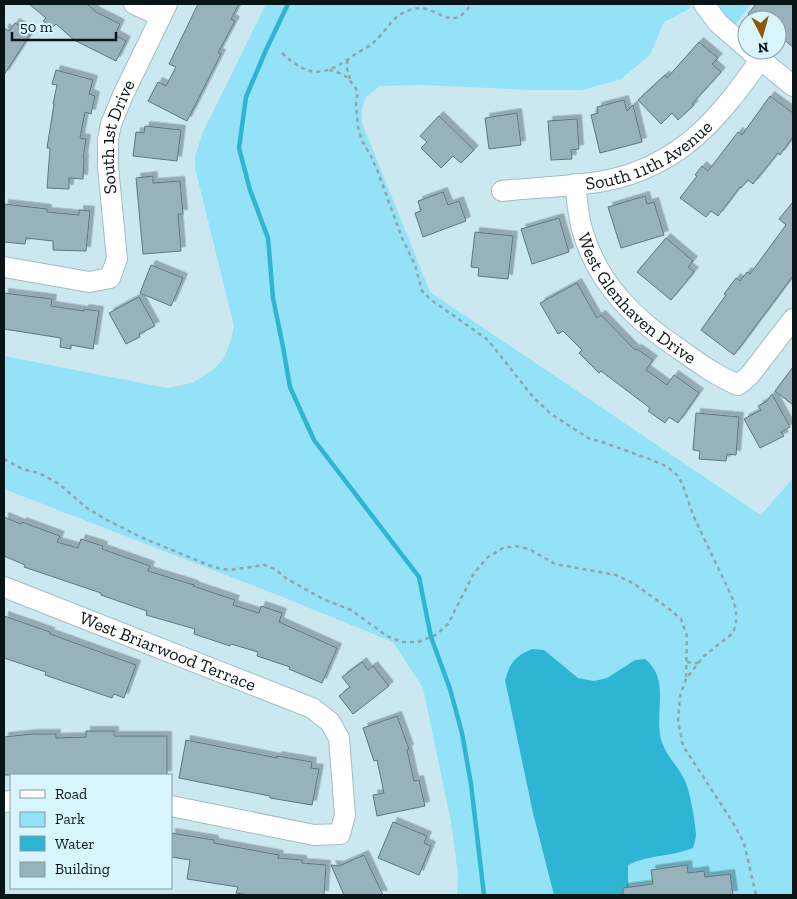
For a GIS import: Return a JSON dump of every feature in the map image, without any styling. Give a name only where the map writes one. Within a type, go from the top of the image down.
[{"type":"street","points":[[134,4],[164,10]]},
{"type":"street","points":[[704,4],[718,23],[737,40]]},
{"type":"street","name":"South 1st Drive","points":[[4,267],[89,282],[110,278],[116,259],[108,167],[108,139],[111,124],[164,10]]},
{"type":"street","name":"South 11th Avenue","points":[[502,190],[608,180],[658,164],[693,140],[723,110],[748,60]]},
{"type":"street","points":[[761,60],[793,86]]},
{"type":"street","name":"West Glenhaven Drive","points":[[575,184],[582,229],[602,275],[618,299],[656,334],[721,378],[738,385],[749,376],[793,319]]},
{"type":"street","name":"West Briarwood Terrace","points":[[4,587],[312,708],[330,722],[338,738],[345,815],[340,834],[314,835],[172,806]]},
{"type":"path","points":[[282,53],[300,68],[313,72],[329,70],[337,67],[374,42],[392,20],[404,13],[416,9],[454,18],[462,16],[471,4]]},
{"type":"path","points":[[349,58],[346,65],[350,80]]},
{"type":"path","points":[[329,70],[341,72],[350,80],[358,92],[356,103],[358,127],[362,141],[378,172],[402,238],[415,265],[422,291],[430,299],[488,340],[533,397],[551,414],[588,438],[629,451],[668,468],[678,477],[685,490],[693,515],[731,595],[736,610],[736,623],[732,633],[698,662],[686,679],[680,696],[678,721],[683,746],[732,821],[744,843],[756,895]]},
{"type":"path","points":[[4,459],[22,469],[39,473],[59,484],[87,508],[105,520],[143,538],[213,567],[228,570],[265,565],[275,569],[287,580],[323,599],[351,610],[387,636],[402,642],[418,642],[436,635],[448,624],[474,573],[488,558],[503,548],[515,546],[529,549],[555,564],[616,575],[634,583],[681,619],[687,636],[686,679]]},
{"type":"path","points":[[687,662],[698,662]]},
{"type":"green space","points":[[266,4],[692,4],[689,9],[664,22],[650,55],[621,79],[583,90],[529,90],[422,85],[380,86],[366,97],[362,108],[362,123],[430,292],[761,515],[793,478],[793,895],[457,895],[458,875],[451,822],[423,688],[393,642],[4,489],[4,356],[167,388],[192,383],[214,369],[224,358],[234,326],[195,168],[195,157],[202,134]]},
{"type":"green space","points":[[704,4],[751,4],[746,10],[737,10],[737,22],[729,33]]},
{"type":"water","points":[[532,649],[544,650],[578,678],[594,681],[607,678],[635,660],[645,659],[657,675],[660,693],[659,724],[661,741],[687,786],[696,836],[693,848],[636,861],[628,865],[630,895],[554,895],[533,813],[505,680],[514,661]]},
{"type":"building","points":[[29,4],[87,4],[96,12],[120,24],[115,35],[126,41],[116,61],[74,40],[56,24],[52,28],[43,21],[46,18]]},
{"type":"building","points":[[198,4],[239,4],[231,19],[235,21],[218,53],[221,54],[187,121],[148,101],[158,82],[166,86],[176,67],[169,64]]},
{"type":"building","points":[[756,4],[793,4],[793,47],[787,42],[787,10],[751,10]]},
{"type":"building","points":[[15,23],[31,33],[4,75],[4,28],[9,31]]},
{"type":"building","points":[[699,42],[718,58],[712,64],[721,72],[692,104],[694,105],[678,120],[672,113],[661,124],[638,100],[665,75],[667,78]]},
{"type":"building","points":[[56,70],[93,80],[89,94],[95,96],[91,114],[85,112],[80,138],[86,139],[83,158],[83,179],[69,178],[69,189],[47,188],[50,148],[47,148],[57,85],[52,84]]},
{"type":"building","points":[[770,96],[793,113],[793,137],[780,155],[778,153],[753,184],[748,180],[740,187],[718,216],[711,211],[706,217],[680,198],[697,176],[695,175],[702,166],[708,171],[738,132],[742,135]]},
{"type":"building","points":[[624,100],[627,111],[633,105],[642,142],[600,153],[591,115],[598,113],[597,107]]},
{"type":"building","points":[[517,113],[521,145],[489,149],[485,118]]},
{"type":"building","points":[[439,116],[474,150],[461,163],[453,156],[441,168],[421,148],[427,142],[420,136]]},
{"type":"building","points":[[577,119],[579,149],[571,150],[572,159],[551,160],[548,121]]},
{"type":"building","points":[[145,126],[181,130],[177,161],[133,156],[136,132],[144,133]]},
{"type":"building","points":[[153,176],[153,183],[180,181],[183,214],[178,214],[181,251],[143,254],[136,178]]},
{"type":"building","points":[[443,192],[448,205],[459,201],[466,221],[423,237],[415,213],[421,211],[418,201]]},
{"type":"building","points":[[645,196],[647,204],[654,202],[664,235],[621,248],[608,207]]},
{"type":"building","points":[[793,202],[793,276],[734,355],[701,330],[736,278],[740,281],[747,272],[750,274],[786,225],[779,219]]},
{"type":"building","points":[[4,204],[47,209],[47,212],[79,215],[79,210],[90,211],[86,251],[53,250],[53,241],[26,238],[25,244],[4,242]]},
{"type":"building","points":[[559,218],[569,252],[532,264],[521,229]]},
{"type":"building","points":[[475,232],[513,236],[508,279],[478,276],[479,268],[471,267]]},
{"type":"building","points":[[666,238],[693,261],[688,267],[694,272],[671,300],[637,272]]},
{"type":"building","points":[[151,265],[183,278],[171,306],[140,293]]},
{"type":"building","points":[[577,283],[597,318],[601,315],[635,350],[637,349],[653,360],[646,370],[667,385],[674,375],[699,393],[678,423],[669,417],[665,423],[648,411],[650,408],[601,371],[599,373],[579,353],[582,350],[563,331],[558,334],[540,303]]},
{"type":"building","points":[[4,293],[52,299],[51,306],[84,311],[84,309],[99,311],[93,349],[71,345],[71,349],[60,347],[61,338],[4,329]]},
{"type":"building","points":[[139,297],[155,326],[139,334],[140,337],[126,344],[109,313]]},
{"type":"building","points":[[793,367],[793,405],[775,391]]},
{"type":"building","points":[[772,394],[790,427],[781,432],[784,436],[760,448],[744,419],[761,410],[758,406],[767,401]]},
{"type":"building","points":[[696,413],[739,417],[736,455],[727,454],[726,461],[699,459],[700,451],[693,450]]},
{"type":"building","points":[[4,517],[60,536],[57,542],[78,548],[81,539],[103,546],[102,549],[150,566],[148,571],[235,600],[233,605],[259,613],[261,606],[282,613],[279,622],[337,648],[322,683],[289,669],[290,667],[257,656],[258,652],[231,644],[230,646],[194,634],[195,629],[146,615],[147,611],[24,567],[25,565],[4,556]]},
{"type":"building","points":[[4,616],[136,665],[124,698],[114,694],[112,698],[45,675],[46,672],[4,658]]},
{"type":"building","points":[[362,662],[368,670],[373,666],[389,686],[353,714],[339,696],[350,687],[342,677]]},
{"type":"building","points":[[397,716],[409,749],[407,750],[414,781],[419,780],[425,806],[377,816],[373,795],[384,793],[377,760],[374,761],[363,728]]},
{"type":"building","points":[[86,731],[114,731],[114,736],[167,736],[167,774],[4,775],[4,737],[56,734],[56,738],[86,737]]},
{"type":"building","points":[[186,740],[277,758],[277,756],[312,762],[311,768],[319,769],[312,805],[179,778]]},
{"type":"building","points":[[393,822],[427,836],[424,843],[431,846],[419,875],[378,858]]},
{"type":"building","points":[[172,833],[214,840],[214,843],[279,855],[278,858],[302,860],[302,863],[326,865],[324,895],[249,895],[236,893],[238,887],[187,879],[190,860],[172,857]]},
{"type":"building","points":[[364,855],[383,895],[344,895],[331,865],[339,866]]},
{"type":"building","points":[[687,865],[688,873],[704,871],[705,877],[730,874],[733,895],[623,895],[623,888],[653,884],[651,870]]},
{"type":"waterway","points":[[288,4],[246,97],[239,148],[250,190],[268,238],[273,298],[290,387],[314,440],[419,577],[431,637],[450,689],[462,733],[471,784],[484,895]]}]
